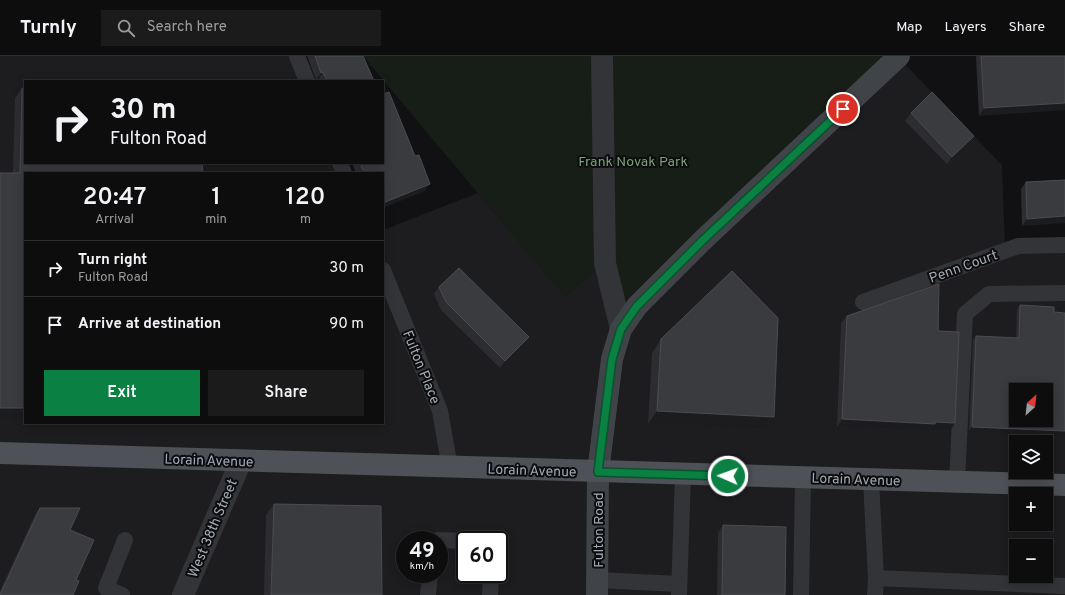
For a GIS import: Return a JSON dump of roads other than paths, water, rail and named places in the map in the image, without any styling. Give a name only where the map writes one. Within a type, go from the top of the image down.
[{"type":"main road","name":"Lorain Avenue","points":[[0,453],[1065,486]]},
{"type":"street","points":[[602,56],[606,263],[621,329]]},
{"type":"street","name":"Fulton Road","points":[[597,588],[598,472],[612,359],[621,329],[637,306],[703,240],[900,56]]},
{"type":"street","name":"West 38th Street","points":[[183,595],[241,461]]},
{"type":"lane","points":[[297,56],[307,80]]},
{"type":"lane","name":"Penn Court","points":[[863,302],[1018,246],[1065,245]]},
{"type":"lane","name":"Fulton Place","points":[[384,272],[440,411],[450,468]]},
{"type":"lane","points":[[957,482],[965,314],[989,294],[1065,293]]},
{"type":"lane","points":[[597,588],[679,590],[683,474]]},
{"type":"lane","points":[[801,595],[803,478]]},
{"type":"lane","points":[[872,480],[876,578],[875,595]]},
{"type":"lane","points":[[122,595],[105,591],[125,540]]},
{"type":"lane","points":[[876,578],[1065,586]]},
{"type":"lane","points":[[428,595],[429,583]]},
{"type":"lane","points":[[490,583],[490,595]]},
{"type":"park label","name":"Frank Novak Park","points":[[633,161]]}]
